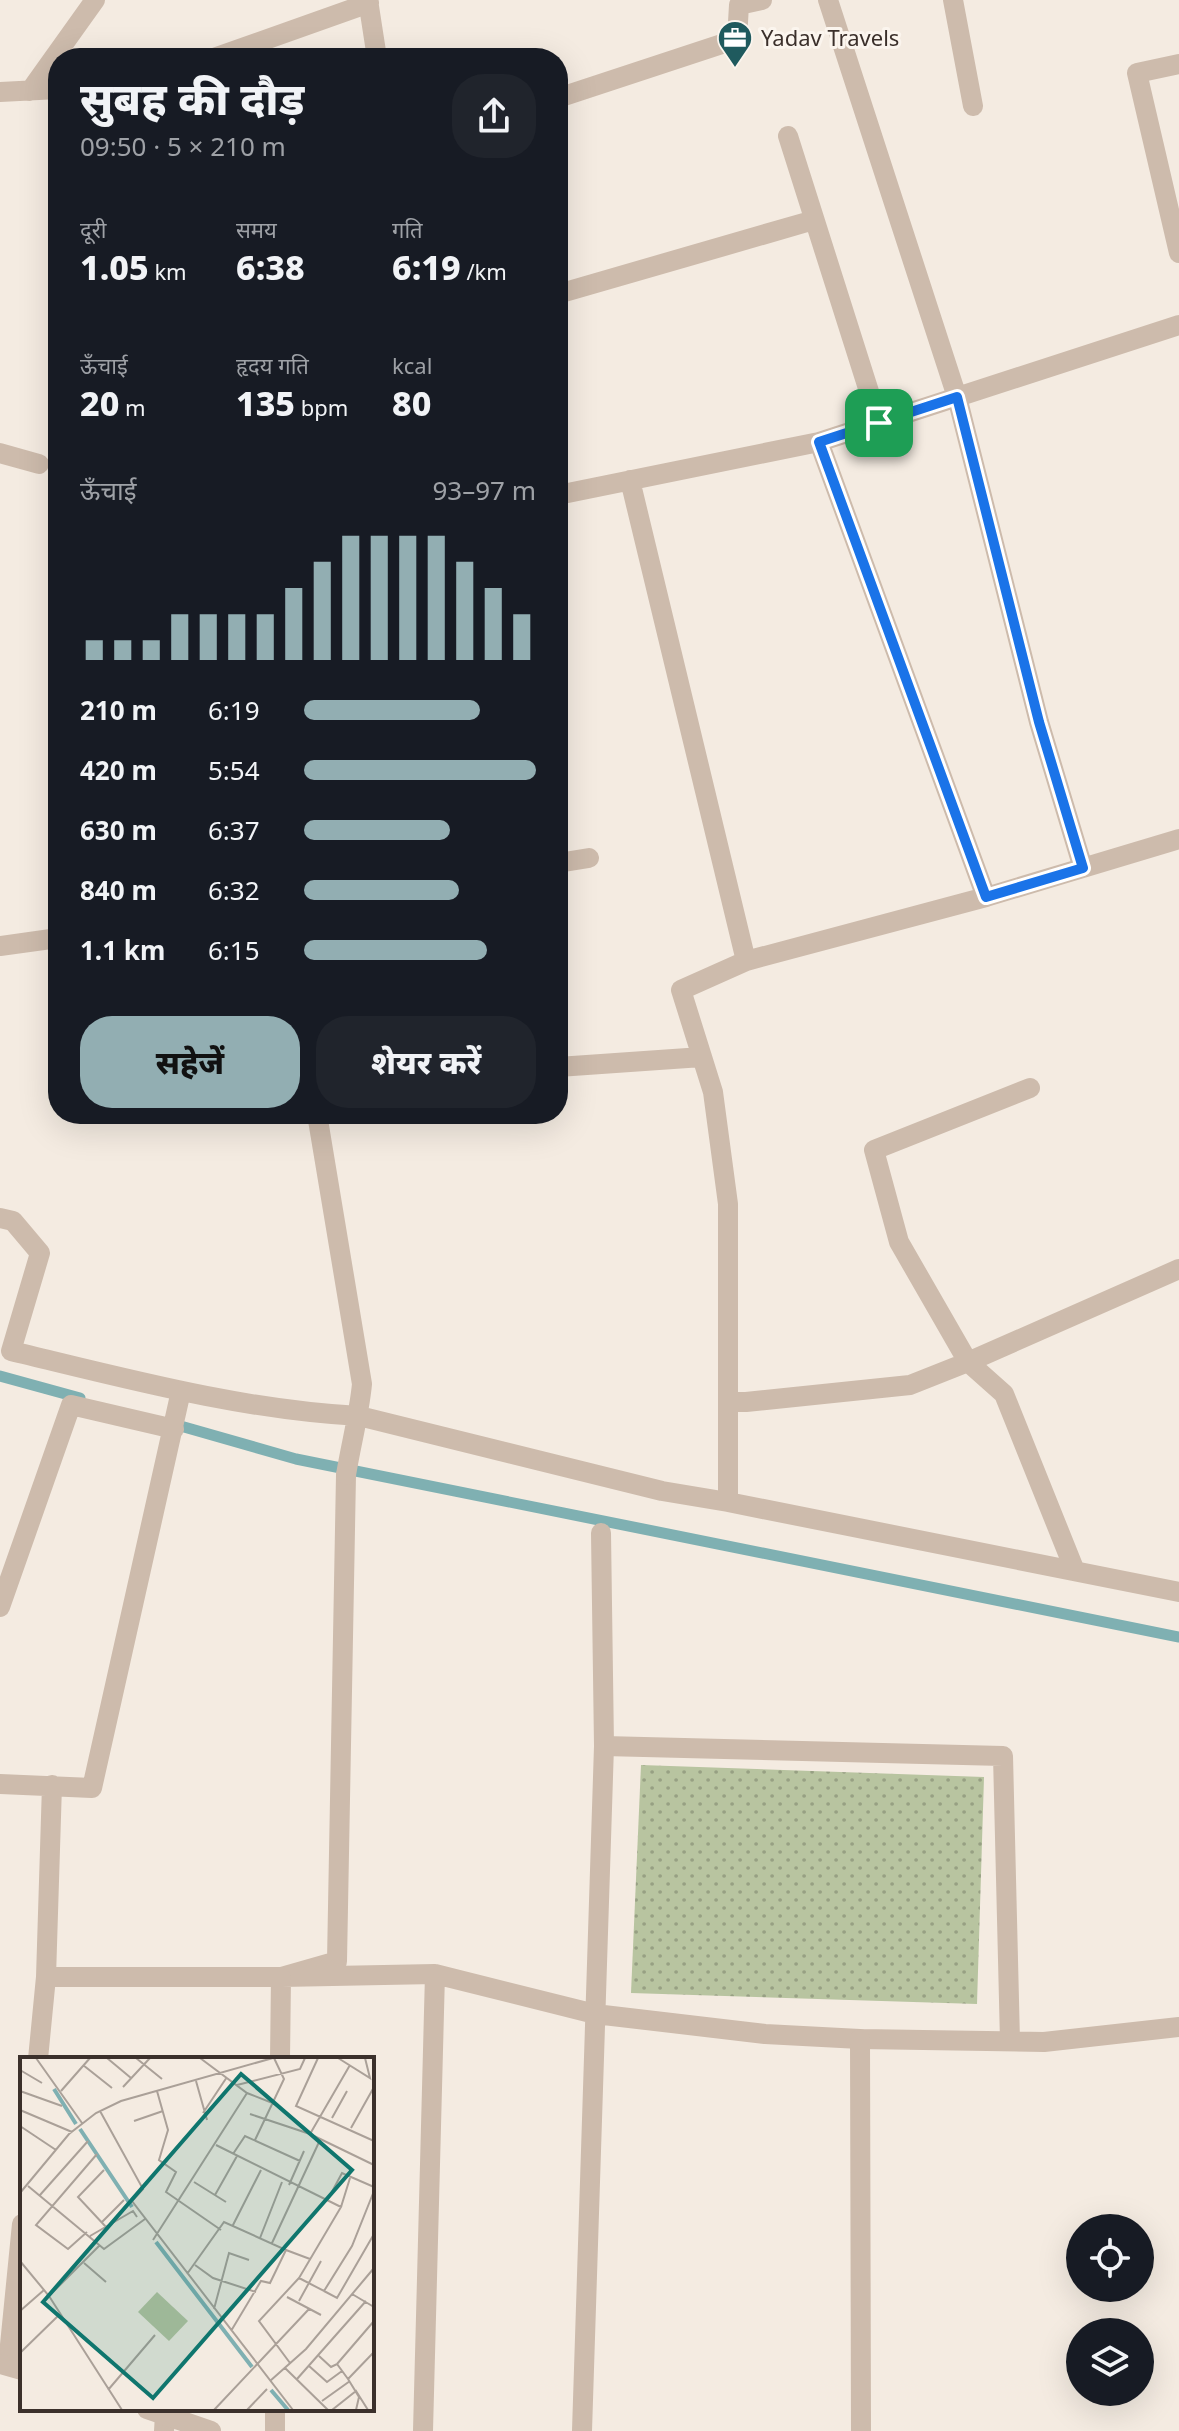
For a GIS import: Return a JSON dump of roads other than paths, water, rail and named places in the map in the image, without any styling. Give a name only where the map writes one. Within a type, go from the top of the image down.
[{"type":"street","points":[[61,48],[95,0]]},
{"type":"street","points":[[568,95],[737,39],[737,3],[762,0]]},
{"type":"street","points":[[828,0],[957,397],[1039,722],[1083,868]]},
{"type":"street","points":[[953,0],[973,106]]},
{"type":"street","points":[[242,48],[368,2],[375,48]]},
{"type":"street","points":[[1179,64],[1137,73],[1179,253]]},
{"type":"street","points":[[30,91],[48,66]]},
{"type":"street","points":[[0,92],[48,90]]},
{"type":"street","points":[[788,136],[879,423]]},
{"type":"street","points":[[568,291],[814,220]]},
{"type":"street","points":[[568,493],[819,442],[1179,325]]},
{"type":"street","points":[[819,442],[986,897]]},
{"type":"street","points":[[0,453],[39,464]]},
{"type":"street","points":[[630,480],[746,961]]},
{"type":"street","points":[[728,1502],[728,1204],[713,1092],[681,990],[746,961],[986,897],[1179,839]]},
{"type":"street","points":[[568,861],[589,858]]},
{"type":"street","points":[[0,946],[48,939]]},
{"type":"street","points":[[568,1066],[702,1057]]},
{"type":"street","points":[[1030,1088],[874,1150],[899,1242],[968,1362],[1004,1394],[1075,1571]]},
{"type":"street","points":[[281,1977],[337,1961],[346,1475],[359,1416],[362,1384],[319,1124]]},
{"type":"street","points":[[0,1218],[13,1221],[40,1253],[11,1351],[177,1412]]},
{"type":"street","points":[[728,1402],[910,1385],[1179,1269]]},
{"type":"street","points":[[0,1607],[71,1405],[177,1412],[359,1416],[662,1491],[1179,1592]]},
{"type":"street","points":[[0,1784],[92,1788],[177,1412]]},
{"type":"street","points":[[582,2431],[604,1746],[601,1533]]},
{"type":"street","points":[[604,1746],[1003,1756],[1010,2041]]},
{"type":"street","points":[[38,2057],[46,1977],[52,1785]]},
{"type":"street","points":[[46,1977],[435,1974],[595,2014],[765,2034],[860,2039],[1044,2042],[1179,2027]]},
{"type":"street","points":[[423,2431],[435,1974]]},
{"type":"street","points":[[280,2057],[281,1977]]},
{"type":"street","points":[[860,2039],[861,2431]]},
{"type":"street","points":[[10,2366],[20,2248]]},
{"type":"street","points":[[159,2418],[211,2431]]},
{"type":"waterway","points":[[0,1376],[80,1398]]},
{"type":"waterway","points":[[170,1423],[296,1459],[1179,1637]]},
{"type":"place","name":"Yadav Travels","points":[[735,69]]}]
